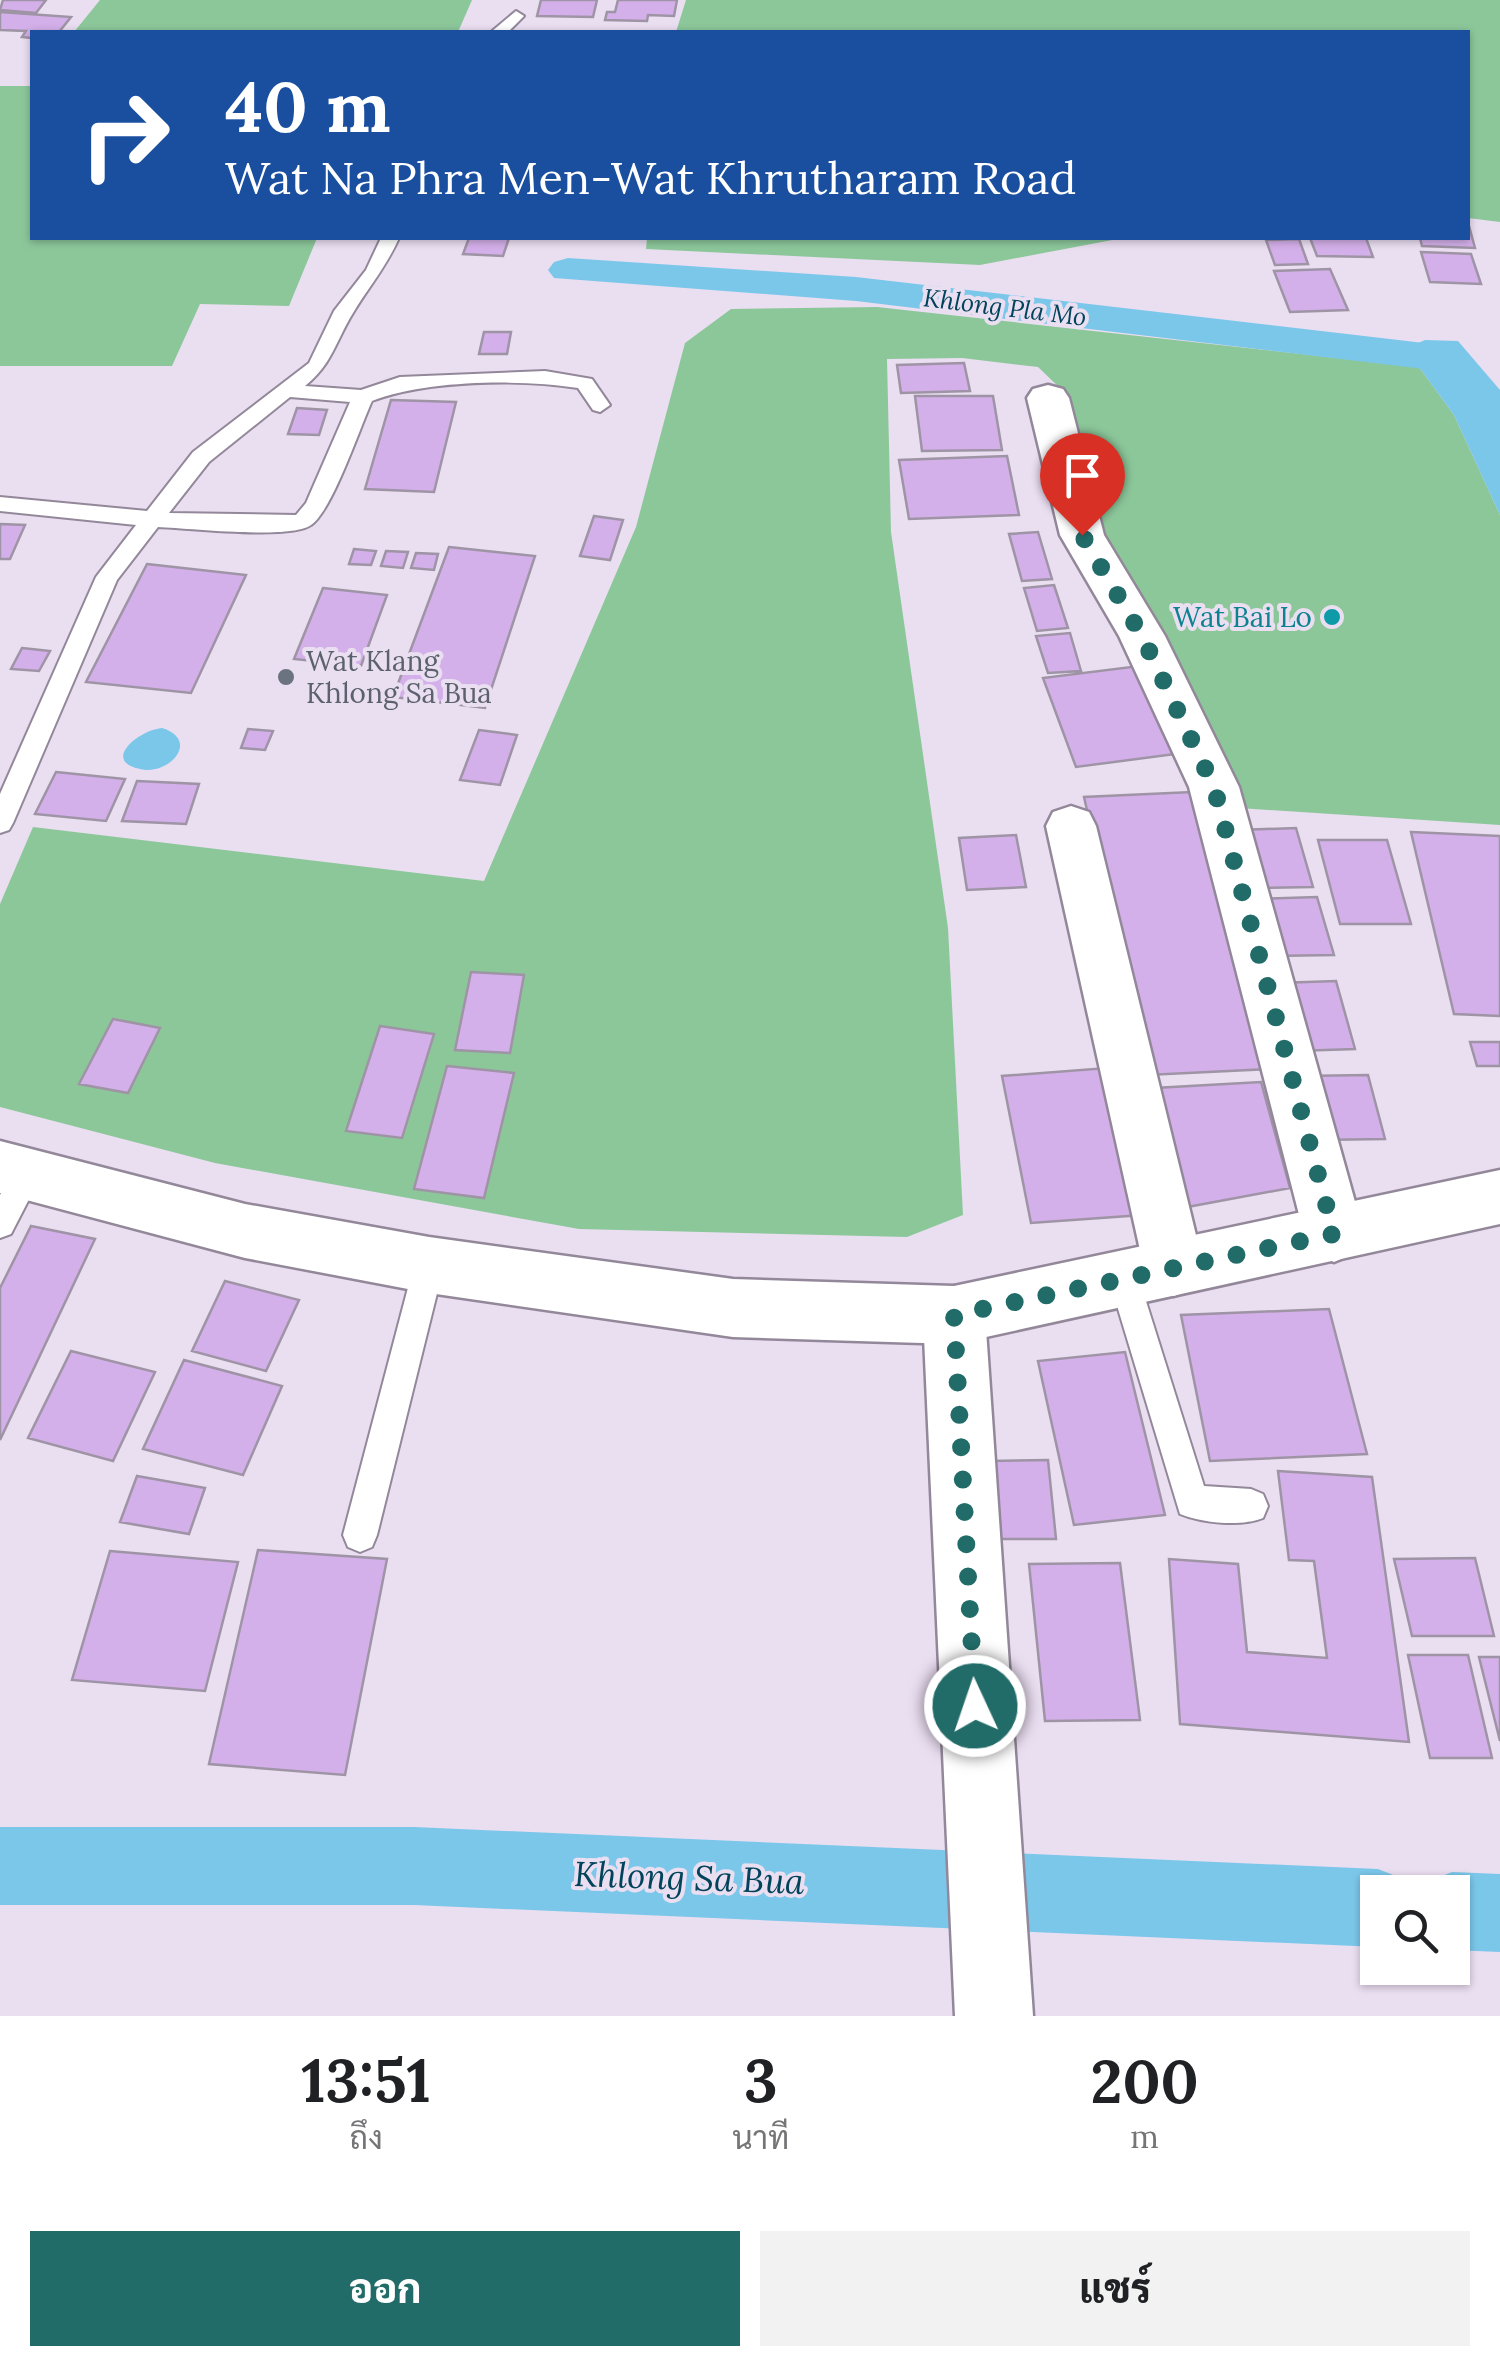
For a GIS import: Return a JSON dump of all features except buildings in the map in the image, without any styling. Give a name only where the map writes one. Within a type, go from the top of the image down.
[{"type":"street","points":[[1048,398],[1082,535],[1142,636],[1214,787],[1334,1234]]},
{"type":"street","points":[[1071,826],[1149,1274]]},
{"type":"street","points":[[9,1188],[429,1265],[734,1308],[954,1315],[1500,1198]]},
{"type":"street","points":[[954,1315],[994,2016]]},
{"type":"lane","points":[[501,30],[516,16]]},
{"type":"lane","points":[[0,822],[107,577],[201,457],[317,366],[344,312],[375,271],[389,240]]},
{"type":"lane","points":[[289,391],[363,396],[400,383],[546,377],[585,382],[600,405]]},
{"type":"lane","points":[[0,504],[150,519],[283,525],[303,521],[316,506],[363,396]]},
{"type":"lane","points":[[360,1535],[429,1265]]},
{"type":"lane","points":[[1149,1274],[1192,1502],[1251,1506]]},
{"type":"green space","points":[[100,0],[472,0],[459,30],[76,30]]},
{"type":"green space","points":[[686,0],[1500,0],[1500,222],[1470,218],[1470,30],[677,30]]},
{"type":"green space","points":[[0,86],[30,86],[30,240],[316,240],[289,306],[200,304],[172,366],[0,366]]},
{"type":"green space","points":[[647,240],[1112,240],[980,265],[646,249]]},
{"type":"green space","points":[[877,307],[1419,367],[1454,415],[1500,515],[1500,825],[1239,808],[1097,533],[1064,392],[1038,367],[962,358],[887,359],[891,532],[948,928],[963,1215],[907,1237],[579,1229],[215,1163],[0,1107],[0,904],[33,827],[484,881],[636,527],[685,343],[731,309]]},
{"type":"water","points":[[1425,340],[1458,341],[1500,390],[1500,515],[1454,415],[1419,367],[1414,345]]},
{"type":"water","points":[[162,728],[179,740],[180,748],[170,762],[151,770],[124,760],[124,753],[135,740]]},
{"type":"waterway","name":"Khlong Pla Mo","points":[[568,270],[856,289],[1441,358]]},
{"type":"waterway","name":"Khlong Sa Bua","points":[[0,1866],[414,1866],[1360,1907]]},
{"type":"waterway","name":"Khlong Sa Bua","points":[[1470,1912],[1500,1913]]},
{"type":"place","name":"Wat Bai Lo","points":[[1332,617]]},
{"type":"place","name":"Wat Klang Khlong Sa Bua","points":[[286,677]]},
{"type":"route","points":[[975,1706],[954,1315],[1334,1234],[1214,787],[1142,636],[1082,535]]}]
